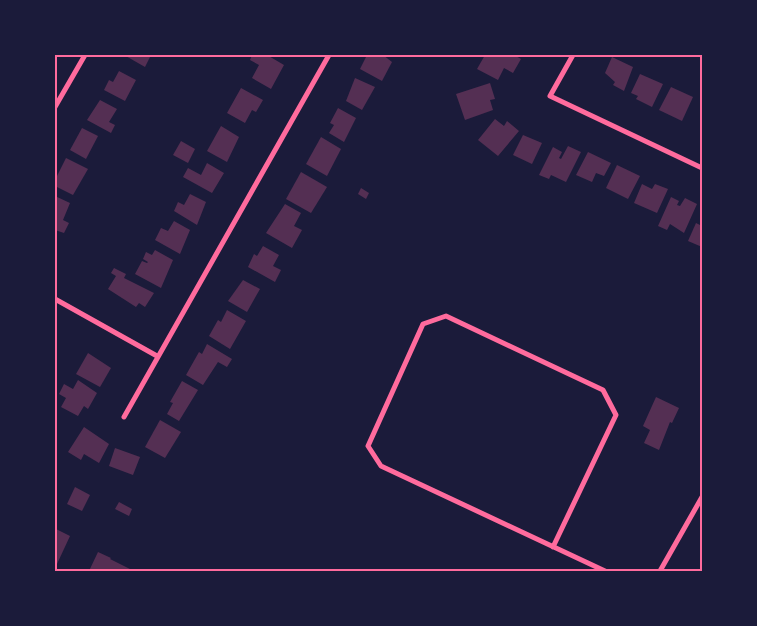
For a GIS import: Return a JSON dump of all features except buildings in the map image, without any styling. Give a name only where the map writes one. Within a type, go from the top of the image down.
[{"type":"street","points":[[55,107],[85,55]]},
{"type":"street","points":[[124,417],[329,55]]},
{"type":"street","points":[[574,55],[550,96],[702,168]]},
{"type":"street","points":[[55,300],[157,356]]},
{"type":"street","points":[[553,547],[616,415],[603,390],[446,316],[422,324],[368,446],[381,466],[553,547],[605,571]]},
{"type":"street","points":[[660,571],[702,497]]}]
